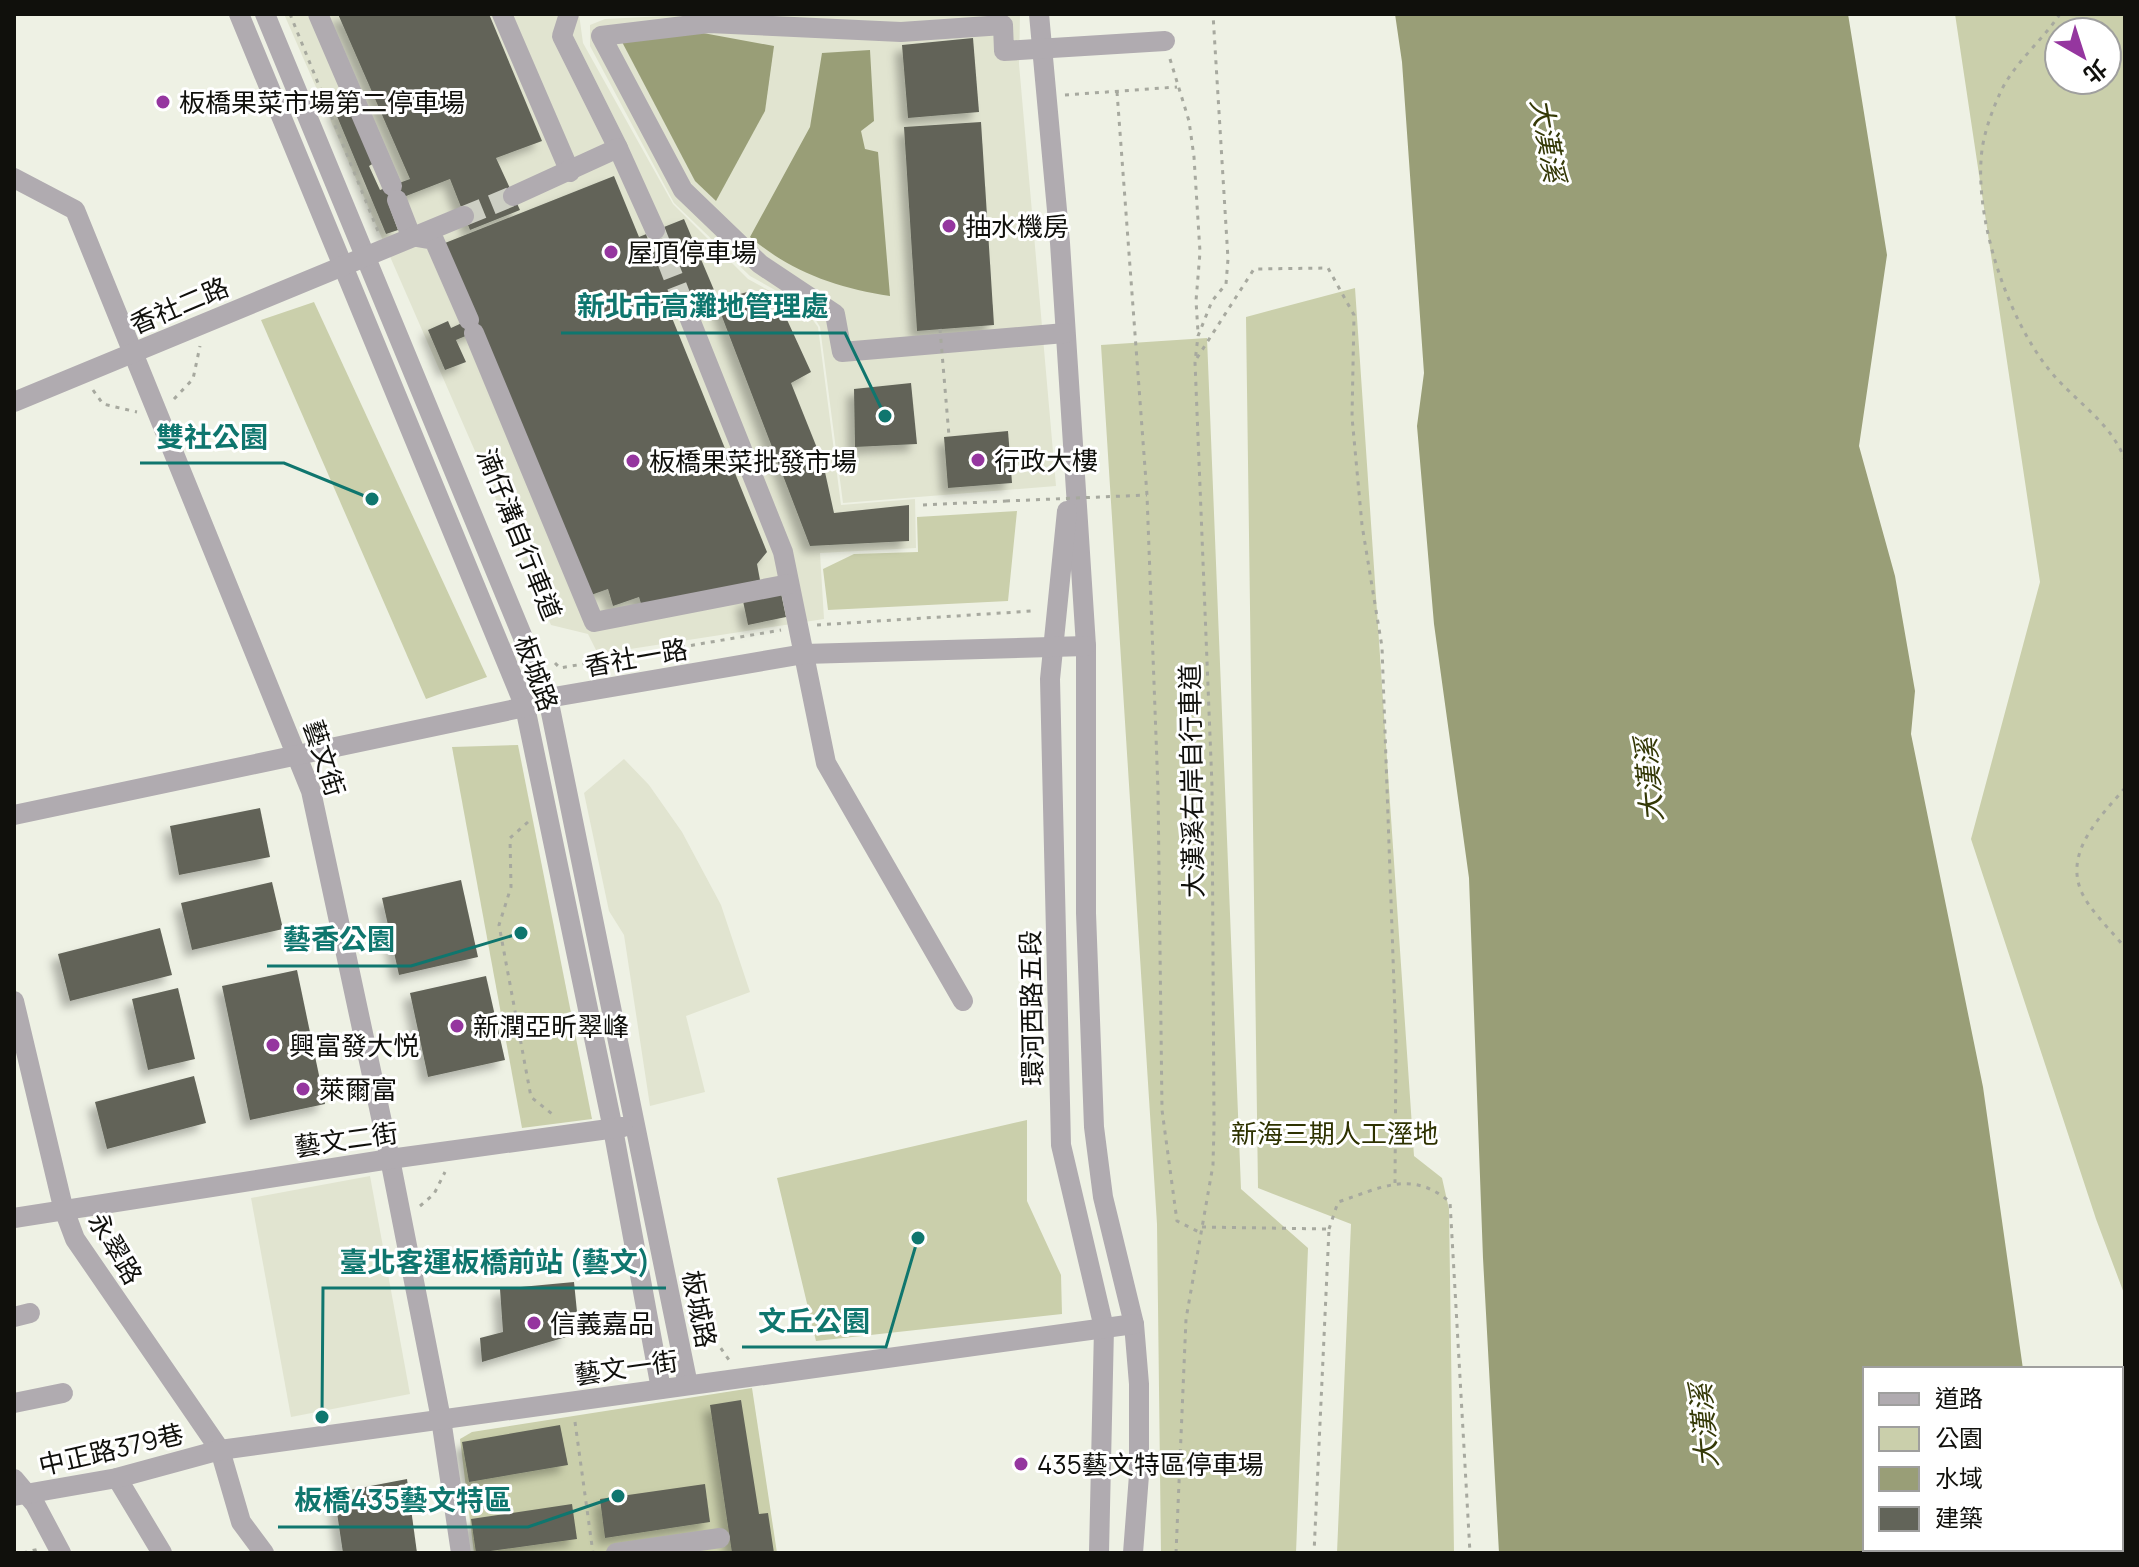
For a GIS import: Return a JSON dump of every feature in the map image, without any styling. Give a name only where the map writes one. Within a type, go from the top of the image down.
[{"type":"street","name":"板城路","points":[[239,14],[525,707],[613,1129],[661,1389]]},
{"type":"street","name":"板城路","points":[[265,14],[548,698],[688,1385]]},
{"type":"street","points":[[318,14],[411,236],[434,240],[594,622],[789,584]]},
{"type":"street","points":[[502,14],[570,172]]},
{"type":"street","points":[[569,14],[562,36],[655,230]]},
{"type":"street","name":"環河西路五段","points":[[1039,16],[1051,136],[1086,646],[1086,913],[1094,1127],[1103,1197],[1134,1324],[1139,1475],[1133,1553]]},
{"type":"street","points":[[1065,333],[842,352],[835,314],[760,264],[683,190],[601,36],[709,23],[901,32],[1003,25],[1004,51],[1165,41]]},
{"type":"street","points":[[513,196],[618,148]]},
{"type":"street","name":"藝文街","points":[[14,178],[75,210],[299,755],[311,791],[390,1159],[441,1419]]},
{"type":"street","name":"香社二路","points":[[14,402],[464,216]]},
{"type":"street","points":[[683,302],[783,552],[826,763],[963,1001]]},
{"type":"street","name":"環河西路五段","points":[[1073,457],[1050,679],[1061,1145],[1104,1328],[1099,1553]]},
{"type":"street","name":"香社一路","points":[[14,815],[525,707],[548,698],[804,654],[1086,646]]},
{"type":"street","name":"永翠路","points":[[14,1001],[63,1207],[75,1239],[220,1450],[241,1522],[264,1553]]},
{"type":"street","name":"藝文二街","points":[[14,1218],[63,1207],[637,1125]]},
{"type":"street","name":"藝文一街","points":[[220,1450],[1134,1324]]},
{"type":"street","points":[[14,1403],[63,1393]]},
{"type":"street","points":[[441,1419],[461,1553]]},
{"type":"street","name":"中正路379巷","points":[[18,1490],[117,1478],[220,1450]]},
{"type":"street","points":[[117,1478],[162,1553]]},
{"type":"street","points":[[18,1490],[61,1553]]},
{"type":"street","points":[[616,1553],[720,1538]]},
{"type":"path","points":[[290,14],[384,248]]},
{"type":"path","name":"大漢溪右岸自行車道","points":[[1176,1553],[1186,1319],[1213,1165],[1214,1126],[1212,801],[1195,362],[1198,336],[1212,301],[1226,284],[1228,259],[1213,14]]},
{"type":"path","points":[[2060,14],[2030,46],[2002,89],[1985,130],[1981,162],[1982,196],[1996,262],[2026,339],[2049,371],[2111,432],[2125,460]]},
{"type":"path","points":[[1165,41],[1189,121],[1194,157],[1200,252],[1196,301],[1198,336]]},
{"type":"path","points":[[1062,96],[1177,87]]},
{"type":"path","points":[[1117,92],[1139,346],[1147,495],[1158,790],[1162,1110],[1177,1221],[1201,1233]]},
{"type":"path","points":[[1195,362],[1254,269],[1328,268],[1354,315],[1352,417],[1362,525],[1382,647],[1396,1042],[1395,1183]]},
{"type":"path","points":[[940,329],[949,436]]},
{"type":"path","points":[[174,399],[193,379],[200,343]]},
{"type":"path","points":[[93,390],[103,404],[144,413]]},
{"type":"path","points":[[923,505],[1147,495]]},
{"type":"path","name":"湳仔溝自行車道","points":[[551,660],[560,668],[798,628],[1032,611]]},
{"type":"path","points":[[2125,788],[2090,829],[2080,849],[2079,883],[2083,894],[2125,948]]},
{"type":"path","points":[[530,819],[510,838],[511,887],[499,925],[531,1097],[557,1118]]},
{"type":"path","points":[[413,1213],[434,1194],[445,1177],[446,1164]]},
{"type":"path","points":[[1314,1553],[1329,1229],[1338,1202],[1395,1183],[1431,1186],[1450,1202],[1470,1553]]},
{"type":"path","points":[[1202,1227],[1329,1229]]},
{"type":"path","points":[[690,1327],[720,1347],[731,1361]]},
{"type":"path","points":[[574,1419],[593,1553]]},
{"type":"shaded area","name":"板橋果菜批發市場","points":[[284,14],[579,14],[583,43],[673,204],[748,279],[806,311],[818,327],[841,505],[915,499],[916,548],[820,553],[824,619],[598,654],[588,634],[551,625]]},
{"type":"shaded area","points":[[704,14],[1020,14],[1019,64],[1056,486],[843,503],[820,327],[809,309],[750,276],[674,203],[590,46],[590,25],[605,19]]},
{"type":"shaded area","points":[[624,759],[649,785],[682,832],[721,905],[750,992],[686,1016],[705,1092],[650,1106],[624,935],[609,911],[584,793]]},
{"type":"shaded area","points":[[370,1176],[410,1394],[291,1417],[251,1198]]},
{"type":"green space","points":[[1955,14],[2125,14],[2125,1296],[2096,1219],[1971,839],[2040,582]]},
{"type":"green space","name":"新海三期人工溼地","points":[[1355,288],[1414,1156],[1442,1178],[1449,1209],[1454,1553],[1337,1553],[1351,1224],[1258,1188],[1246,317]]},
{"type":"green space","points":[[314,302],[487,677],[426,699],[261,320]]},
{"type":"green space","points":[[1207,338],[1241,1189],[1308,1248],[1296,1553],[1161,1553],[1157,1224],[1101,345]]},
{"type":"green space","points":[[1017,511],[1008,601],[828,610],[823,569],[854,554],[918,552],[917,517]]},
{"type":"green space","points":[[518,745],[592,1119],[522,1128],[452,747]]},
{"type":"green space","points":[[1027,1120],[1027,1201],[1061,1275],[1062,1314],[816,1341],[777,1178]]},
{"type":"green space","points":[[752,1388],[777,1553],[474,1553],[460,1439],[472,1432]]},
{"type":"water","name":"大漢溪","points":[[1395,14],[1848,14],[1887,255],[1859,446],[1895,576],[1915,691],[1911,734],[1983,1087],[2023,1367],[1863,1367],[1863,1551],[2038,1553],[1499,1553],[1483,1258],[1469,878],[1434,624],[1417,426],[1424,373],[1402,62]]},
{"type":"water","points":[[703,33],[774,46],[765,111],[716,201],[695,181],[621,40]]},
{"type":"water","points":[[870,50],[874,121],[861,131],[865,149],[878,152],[890,296],[816,277],[782,260],[750,237],[810,127],[822,53]]},
{"type":"building","points":[[338,14],[489,14],[542,141],[496,158],[520,210],[470,230],[450,179],[388,203],[398,230],[386,234],[334,109],[349,102],[374,163],[369,166],[380,190],[410,179]]},
{"type":"building","points":[[973,38],[979,112],[908,118],[902,45]]},
{"type":"building","name":"抽水機房","points":[[981,122],[994,325],[917,331],[904,127]]},
{"type":"building","name":"板橋果菜批發市場","points":[[614,176],[639,237],[684,219],[714,290],[668,308],[767,552],[757,564],[760,580],[642,607],[639,597],[613,606],[608,589],[591,595],[480,330],[456,340],[466,362],[445,370],[428,330],[448,321],[451,328],[475,317],[445,243]]},
{"type":"building","points":[[754,290],[766,318],[783,311],[811,372],[791,383],[823,463],[834,513],[909,505],[909,541],[810,546],[716,301]]},
{"type":"building","points":[[911,383],[917,444],[855,447],[854,389]]},
{"type":"building","name":"行政大樓","points":[[1008,431],[1012,483],[948,488],[944,437]]},
{"type":"building","points":[[781,593],[786,617],[748,625],[743,601]]},
{"type":"building","points":[[260,808],[270,857],[179,875],[170,826]]},
{"type":"building","points":[[461,880],[478,957],[399,975],[382,898]]},
{"type":"building","points":[[272,882],[283,929],[192,950],[181,903]]},
{"type":"building","points":[[160,928],[172,975],[70,1001],[58,954]]},
{"type":"building","name":"興富發大悦","points":[[297,970],[325,1104],[250,1120],[222,986]]},
{"type":"building","name":"新潤亞昕翠峰","points":[[486,976],[505,1060],[428,1077],[410,993]]},
{"type":"building","points":[[178,988],[195,1059],[148,1070],[132,999]]},
{"type":"building","points":[[194,1076],[206,1123],[107,1149],[95,1102]]},
{"type":"building","name":"信義嘉品","points":[[574,1282],[577,1312],[566,1313],[566,1337],[482,1362],[480,1338],[503,1332],[500,1289]]},
{"type":"building","points":[[741,1400],[759,1514],[768,1513],[774,1553],[732,1553],[710,1405]]},
{"type":"building","points":[[560,1425],[568,1465],[469,1482],[462,1442]]},
{"type":"building","points":[[407,1479],[417,1553],[343,1553],[334,1493]]},
{"type":"building","points":[[705,1484],[710,1522],[605,1538],[600,1499]]},
{"type":"building","points":[[572,1504],[577,1539],[476,1553],[471,1519]]},
{"type":"tunnel","points":[[464,216],[513,196]]},
{"type":"tunnel","points":[[655,230],[683,302]]},
{"type":"place","name":"板橋果菜市場第二停車場","points":[[163,102]]},
{"type":"place","name":"抽水機房","points":[[949,226]]},
{"type":"place","name":"屋頂停車場","points":[[611,252]]},
{"type":"place","name":"新北市高灘地管理處","points":[[885,416]]},
{"type":"place","name":"行政大樓","points":[[978,460]]},
{"type":"place","name":"板橋果菜批發市場","points":[[633,461]]},
{"type":"place","name":"雙社公園","points":[[372,499]]},
{"type":"place","name":"藝香公園","points":[[521,933]]},
{"type":"place","name":"新潤亞昕翠峰","points":[[457,1026]]},
{"type":"place","name":"興富發大悦","points":[[273,1045]]},
{"type":"place","name":"萊爾富","points":[[303,1089]]},
{"type":"place","name":"文丘公園","points":[[918,1238]]},
{"type":"place","name":"信義嘉品","points":[[534,1323]]},
{"type":"place","name":"臺北客運板橋前站 (藝文)","points":[[322,1417]]},
{"type":"place","name":"435藝文特區停車場","points":[[1021,1464]]},
{"type":"place","name":"板橋435藝文特區","points":[[618,1496]]}]
